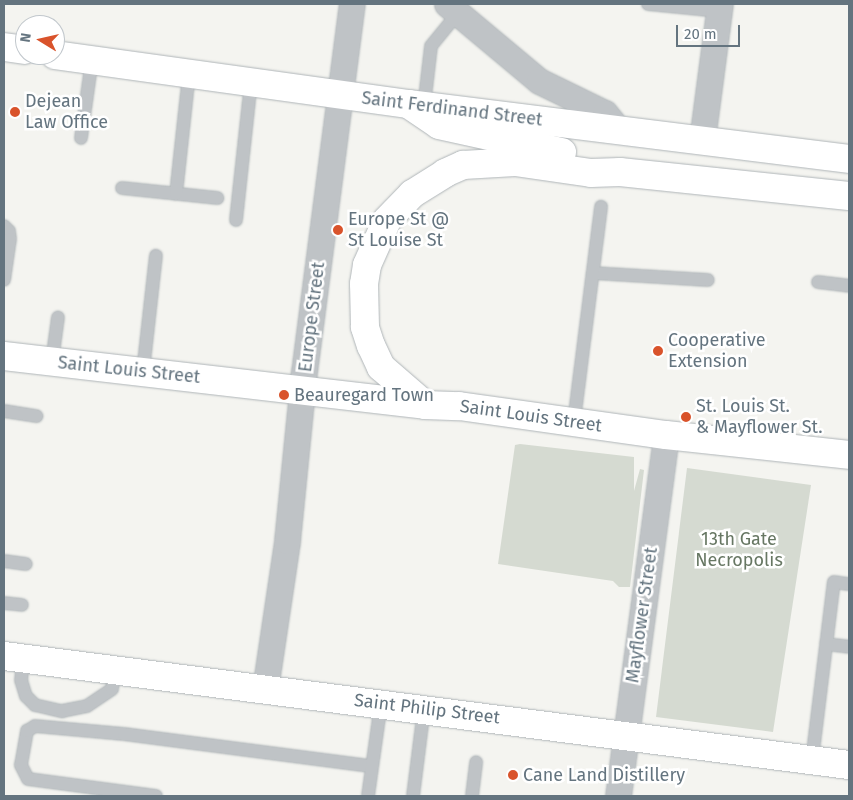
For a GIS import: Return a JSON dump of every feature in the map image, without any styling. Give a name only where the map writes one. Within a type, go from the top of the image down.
[{"type":"main road","name":"Saint Ferdinand Street","points":[[65,56],[416,105],[849,159]]},
{"type":"main road","points":[[416,105],[439,125],[592,159],[620,172]]},
{"type":"main road","points":[[425,405],[382,366],[366,327],[367,265],[375,242],[397,208],[428,181],[463,165],[515,162],[591,173],[620,172],[849,196]]},
{"type":"main road","name":"Saint Louis Street","points":[[4,356],[425,405],[459,406],[666,435],[849,453]]},
{"type":"main road","name":"Saint Philip Street","points":[[13,658],[626,734],[849,765]]},
{"type":"street","name":"Europe Street","points":[[265,689],[287,541],[302,390],[352,4]]},
{"type":"street","points":[[702,140],[719,7]]},
{"type":"street","points":[[452,8],[539,81],[606,113],[619,130]]},
{"type":"street","name":"Mayflower Street","points":[[618,796],[666,435]]},
{"type":"lane","points":[[648,4],[719,7]]},
{"type":"lane","points":[[416,105],[431,46],[452,8]]},
{"type":"lane","points":[[81,138],[92,60]]},
{"type":"lane","points":[[176,194],[189,75]]},
{"type":"lane","points":[[236,220],[251,83]]},
{"type":"lane","points":[[122,188],[218,198]]},
{"type":"lane","points":[[574,421],[601,208]]},
{"type":"lane","points":[[4,226],[10,231],[4,280]]},
{"type":"lane","points":[[143,371],[156,256]]},
{"type":"lane","points":[[593,273],[708,280]]},
{"type":"lane","points":[[818,282],[849,286]]},
{"type":"lane","points":[[52,361],[58,317]]},
{"type":"lane","points":[[4,411],[37,416]]},
{"type":"lane","points":[[4,561],[26,564]]},
{"type":"lane","points":[[812,760],[834,582],[849,584]]},
{"type":"lane","points":[[4,603],[22,605]]},
{"type":"lane","points":[[826,644],[849,647]]},
{"type":"lane","points":[[13,658],[21,685],[30,701],[42,708],[69,711],[87,706],[112,688],[115,670]]},
{"type":"lane","points":[[368,796],[381,704]]},
{"type":"lane","points":[[414,796],[424,709]]},
{"type":"lane","points":[[69,711],[73,730]]},
{"type":"lane","points":[[156,796],[28,779],[21,765],[27,732],[35,726],[231,746],[372,766]]},
{"type":"lane","points":[[472,796],[476,762]]},
{"type":"green space","points":[[515,445],[634,457],[634,491],[640,469],[644,470],[630,587],[619,587],[613,581],[498,564]]},
{"type":"green space","name":"13th Gate Necropolis","points":[[687,468],[811,485],[773,732],[656,717]]},
{"type":"place","name":"Dejean Law Office","points":[[15,112]]},
{"type":"place","name":"Europe St @ St Louise St","points":[[338,230]]},
{"type":"place","name":"Cooperative Extension","points":[[658,351]]},
{"type":"place","name":"Beauregard Town","points":[[284,395]]},
{"type":"place","name":"St. Louis St. & Mayflower St.","points":[[686,417]]},
{"type":"place","name":"Cane Land Distillery","points":[[513,775]]}]
